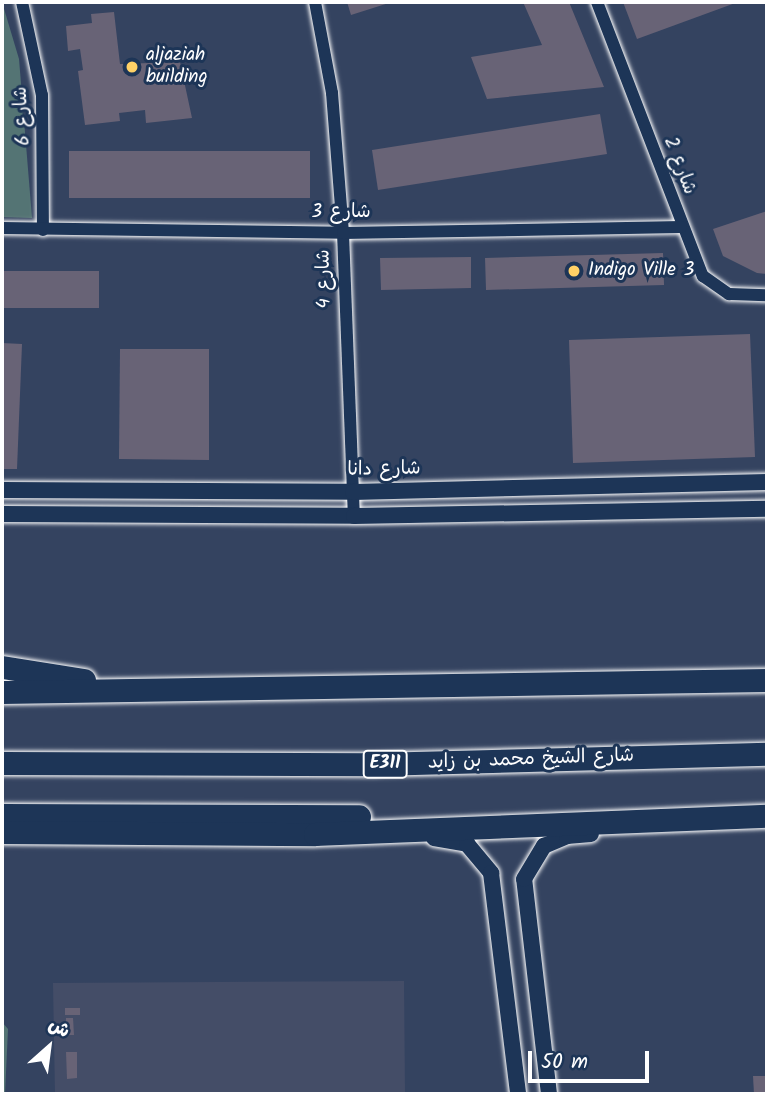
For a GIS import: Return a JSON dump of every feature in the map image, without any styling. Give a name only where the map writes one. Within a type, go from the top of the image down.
[{"type":"highway","points":[[2,667],[150,690]]},
{"type":"highway","points":[[2,692],[767,680]]},
{"type":"highway","name":"شارع الشيخ محمد بن زايد","points":[[2,763],[361,765],[767,754]]},
{"type":"highway","points":[[2,815],[134,819],[559,811],[654,819]]},
{"type":"highway","points":[[2,832],[315,834],[767,816]]},
{"type":"street","name":"شارع 6","points":[[22,2],[43,95],[43,230]]},
{"type":"street","name":"شارع 4","points":[[314,2],[332,93],[343,233],[354,516]]},
{"type":"street","name":"شارع 2","points":[[597,2],[681,227],[703,275],[714,287],[729,294],[767,295]]},
{"type":"street","name":"شارع 3","points":[[2,228],[343,233],[681,227]]},
{"type":"street","name":"شارع دانا","points":[[2,490],[353,492],[767,482]]},
{"type":"street","points":[[2,514],[354,516],[767,509]]},
{"type":"street","points":[[549,1094],[523,892],[528,867],[544,846],[567,835],[651,831],[711,817]]},
{"type":"street","points":[[315,834],[443,838],[477,852],[494,885],[518,1094]]},
{"type":"street","points":[[504,989],[535,987]]},
{"type":"shaded area","points":[[404,981],[405,1094],[55,1094],[53,983]]},
{"type":"green space","points":[[2,2],[19,59],[32,218],[2,217]]},
{"type":"green space","points":[[2,1022],[8,1029],[5,1094],[2,1094]]},
{"type":"building","points":[[347,2],[392,2],[351,15]]},
{"type":"building","points":[[523,2],[569,2],[604,87],[487,99],[471,57],[542,45]]},
{"type":"building","points":[[623,2],[738,2],[637,39]]},
{"type":"building","name":"aljaziah building","points":[[114,12],[120,64],[180,62],[192,118],[146,123],[145,110],[119,113],[120,121],[85,125],[78,71],[83,70],[80,49],[68,51],[66,26],[92,23],[91,14]]},
{"type":"building","points":[[600,114],[607,154],[378,190],[372,150]]},
{"type":"building","points":[[69,151],[310,151],[310,198],[69,198]]},
{"type":"building","points":[[767,211],[767,274],[757,273],[723,256],[713,229]]},
{"type":"building","name":"Indigo Ville 3","points":[[663,253],[664,285],[486,290],[485,258]]},
{"type":"building","points":[[471,257],[471,288],[381,290],[380,258]]},
{"type":"building","points":[[2,271],[99,271],[99,308],[2,308]]},
{"type":"building","points":[[750,334],[755,457],[573,463],[569,340]]},
{"type":"building","points":[[2,343],[22,344],[17,469],[2,469]]},
{"type":"building","points":[[120,349],[209,349],[209,460],[119,459]]},
{"type":"building","points":[[65,1008],[80,1008],[80,1015],[65,1015]]},
{"type":"building","points":[[66,1018],[73,1018],[74,1035],[66,1035]]},
{"type":"building","points":[[66,1052],[77,1052],[77,1078],[67,1079]]},
{"type":"building","points":[[753,1076],[767,1076],[767,1094],[754,1094]]},
{"type":"place","name":"aljaziah building","points":[[132,67]]},
{"type":"place","name":"Indigo Ville 3","points":[[574,271]]}]
